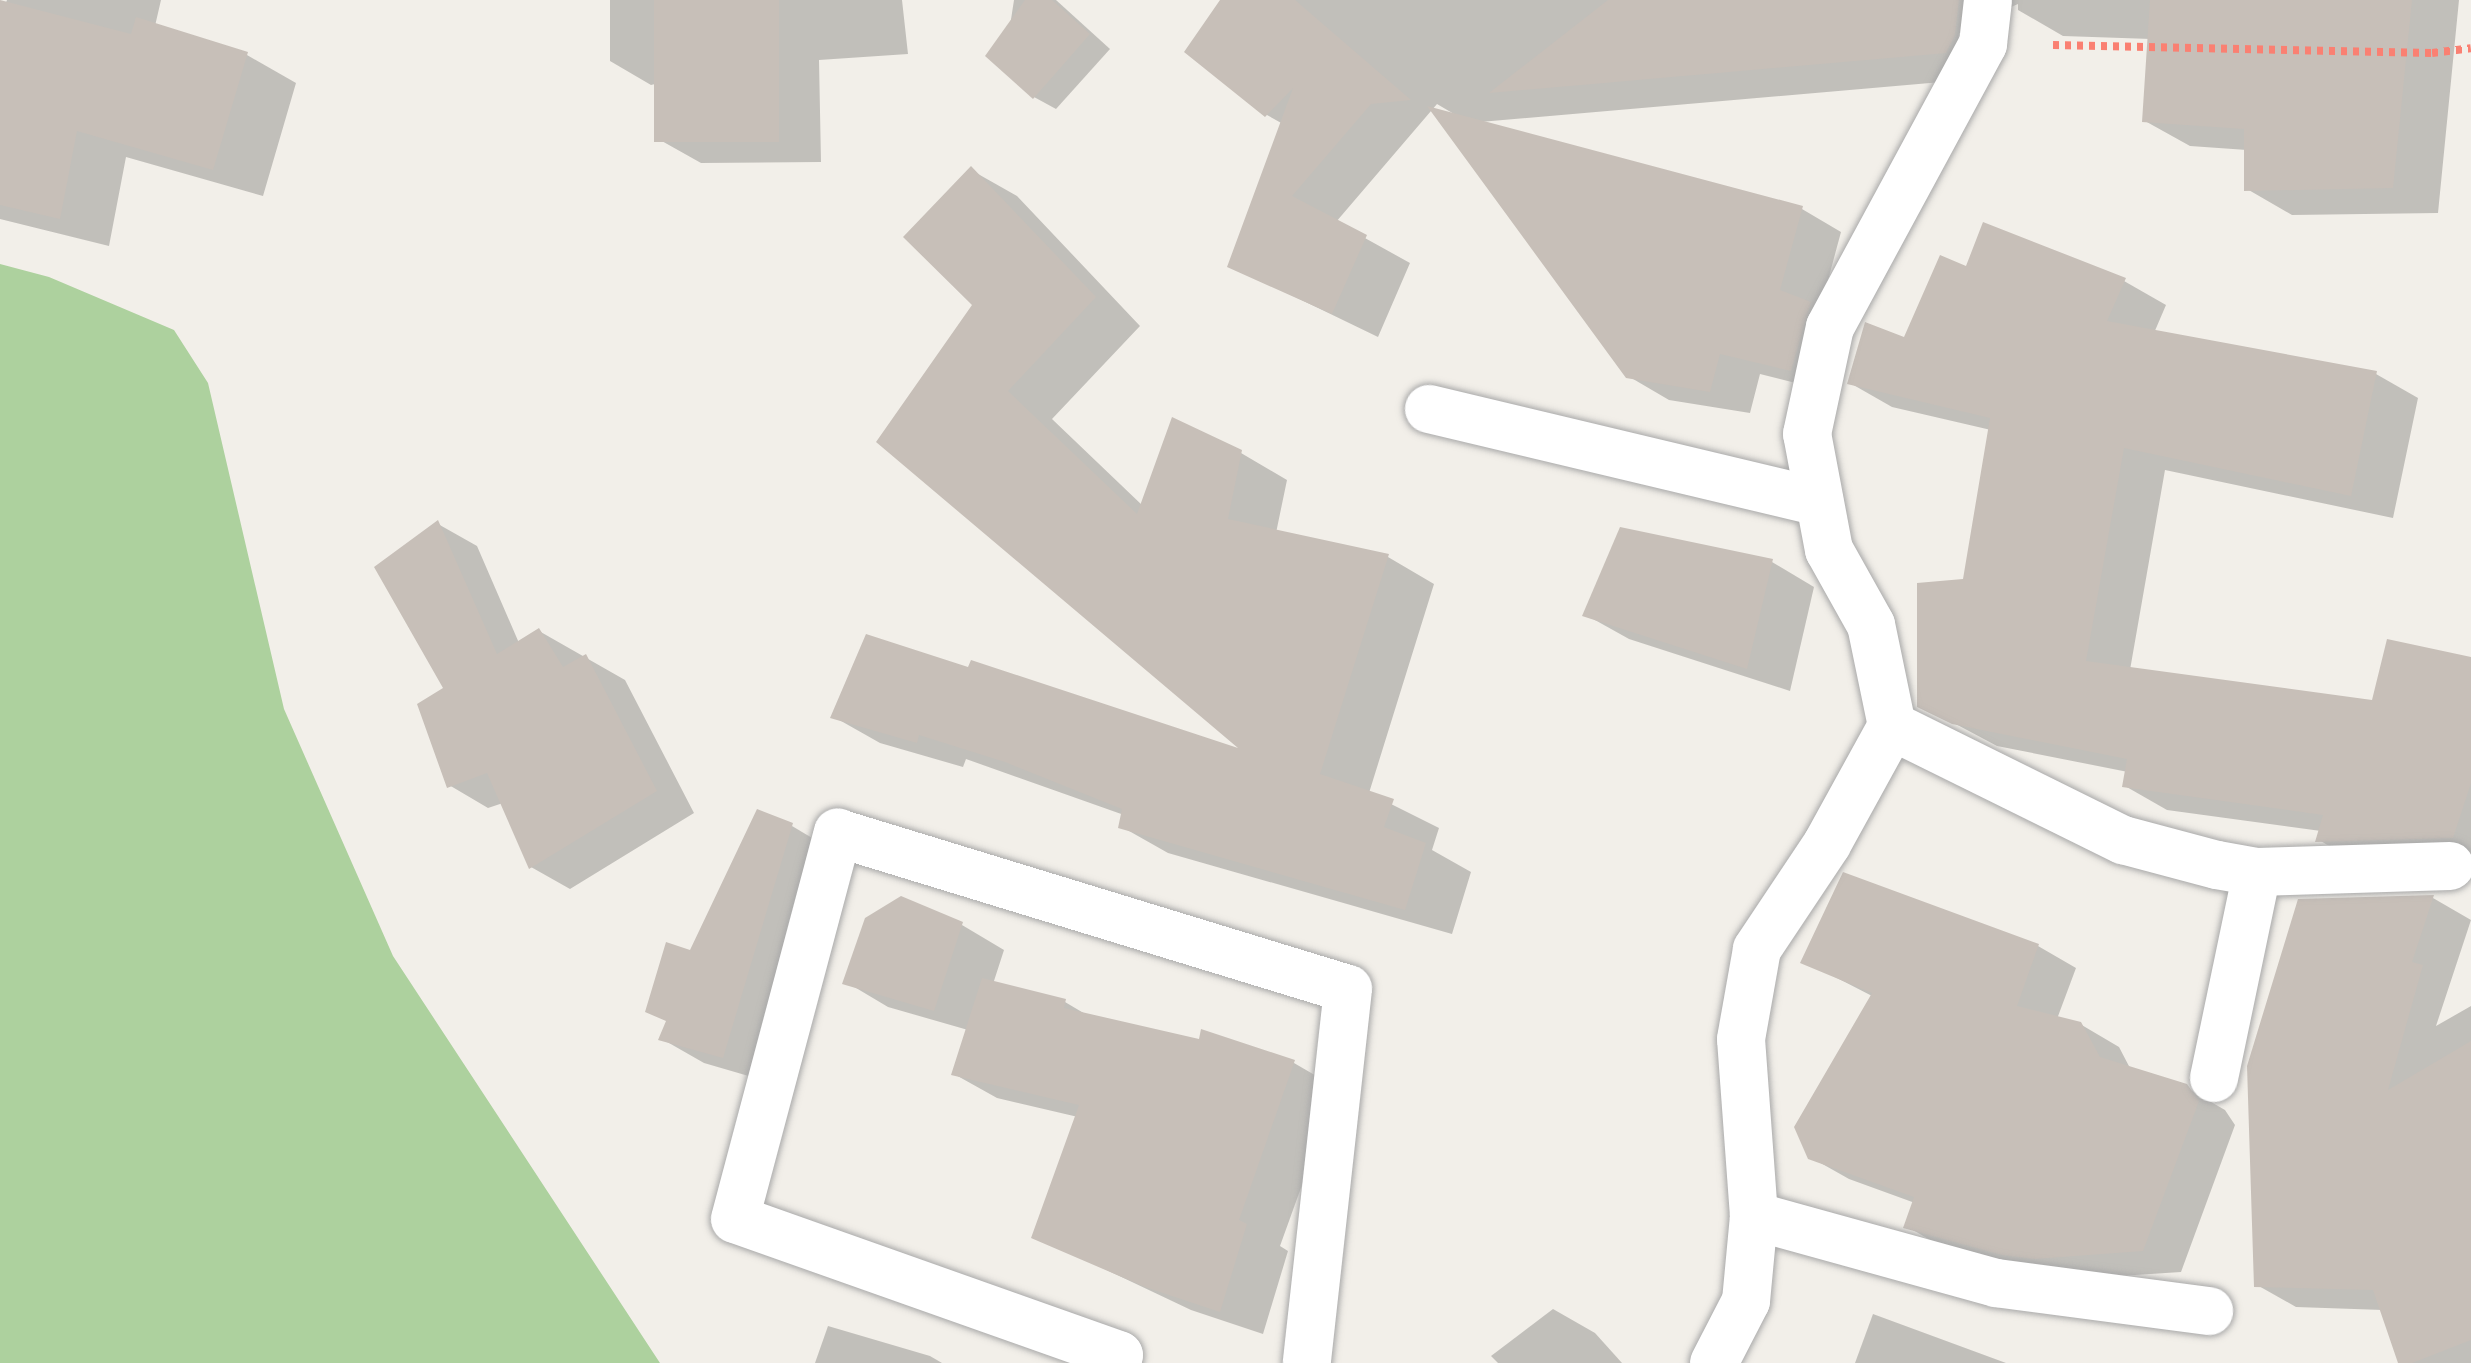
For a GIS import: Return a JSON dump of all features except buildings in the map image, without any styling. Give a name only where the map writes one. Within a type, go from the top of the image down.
[{"type":"lane","points":[[1714,1363],[1746,1301],[1754,1216],[1742,1039],[1757,949],[1826,844],[1892,726],[1871,625],[1829,550],[1807,434],[1830,327],[1985,22]]},
{"type":"lane","points":[[1430,409],[1820,502]]},
{"type":"lane","points":[[1892,726],[2123,841],[2257,872],[2450,866]]},
{"type":"lane","points":[[1117,1363],[1119,1354],[735,1219],[838,833],[1348,989],[1307,1363]]},
{"type":"lane","points":[[2214,1078],[2257,872]]},
{"type":"lane","points":[[1754,1216],[1996,1282],[2209,1311]]},
{"type":"path","points":[[1985,22],[2432,52],[2471,48]]},
{"type":"green space","points":[[0,264],[49,277],[174,330],[208,383],[284,709],[393,956],[660,1363],[0,1363]]}]
